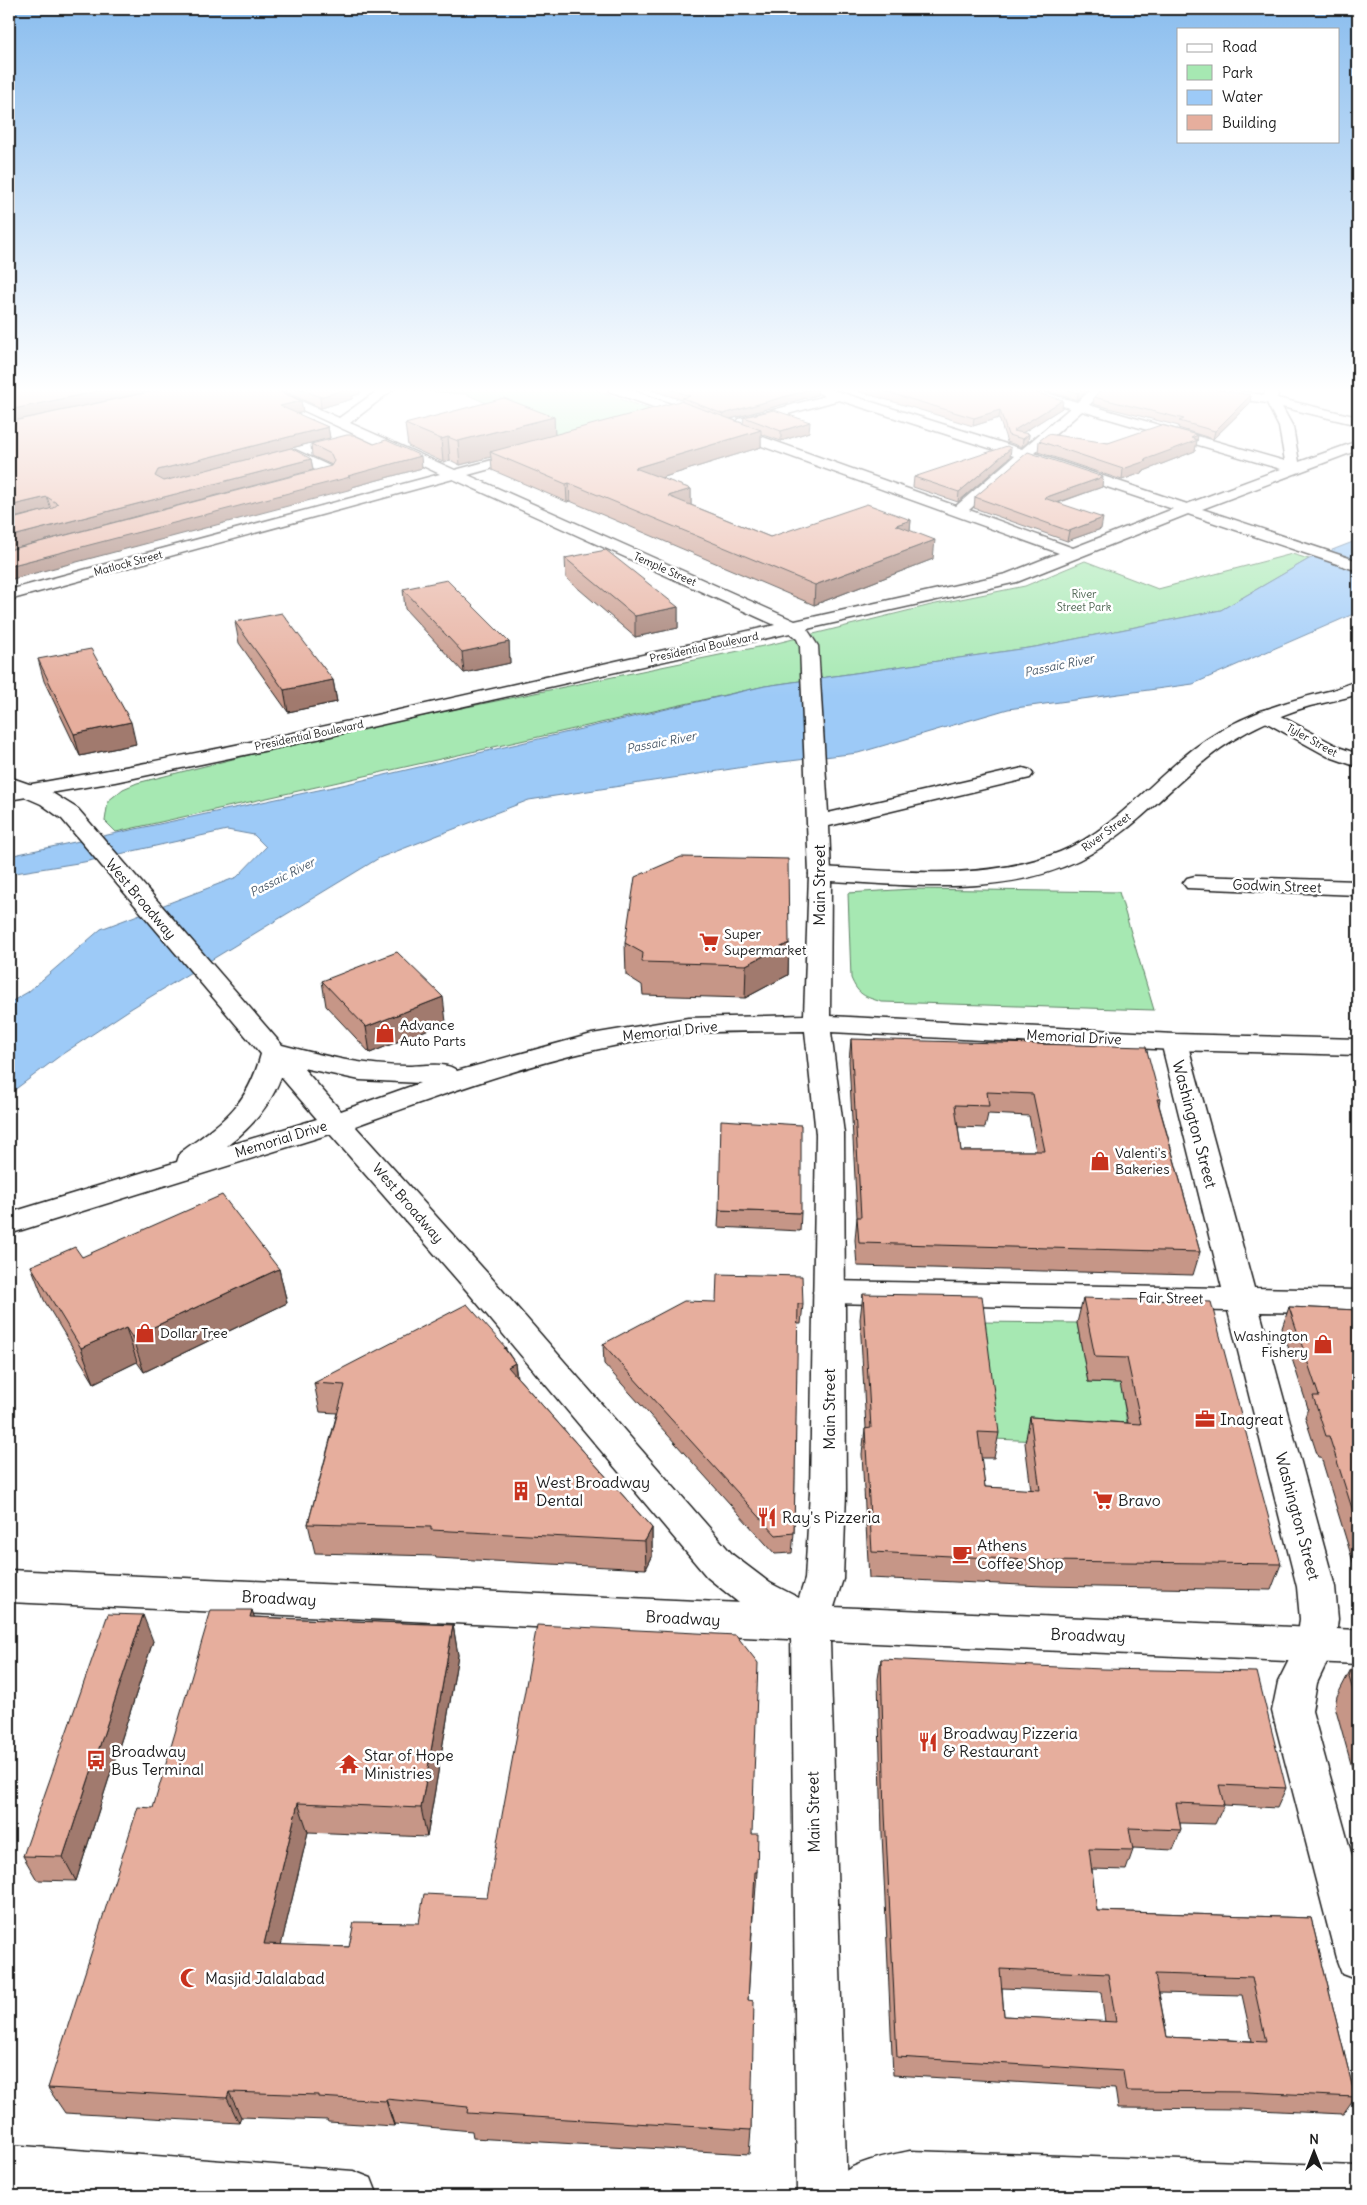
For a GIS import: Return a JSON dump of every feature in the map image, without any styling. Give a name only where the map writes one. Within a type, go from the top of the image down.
[{"type":"street","name":"Matlock Street","points":[[9,595],[394,491]]},
{"type":"street","name":"Temple Street","points":[[489,491],[794,627]]},
{"type":"street","points":[[900,491],[1074,554]]},
{"type":"street","points":[[958,512],[983,491]]},
{"type":"street","points":[[1133,491],[1358,566]]},
{"type":"street","name":"Presidential Boulevard","points":[[9,794],[114,776],[277,742],[1011,578],[1234,491]]},
{"type":"street","name":"Main Street","points":[[794,627],[807,638],[810,666],[820,874],[817,1023],[830,1134],[828,1492],[824,1579],[810,1623],[822,2196]]},
{"type":"street","name":"River Street","points":[[820,874],[983,876],[1018,872],[1059,860],[1101,838],[1233,731],[1301,702],[1334,696],[1358,687]]},
{"type":"street","name":"Tyler Street","points":[[1267,715],[1334,752],[1358,761]]},
{"type":"street","points":[[818,822],[1023,774]]},
{"type":"street","name":"West Broadway","points":[[9,783],[55,801],[70,814],[207,976],[337,1122],[720,1566],[757,1595],[810,1623]]},
{"type":"street","name":"Godwin Street","points":[[1195,883],[1358,888]]},
{"type":"street","name":"Memorial Drive","points":[[9,1224],[337,1122],[480,1072],[592,1042],[688,1026],[817,1023],[1174,1042],[1358,1047]]},
{"type":"street","name":"Washington Street","points":[[1174,1042],[1316,1587],[1319,1619],[1316,1645],[1298,1682],[1292,1711],[1358,1958]]},
{"type":"street","points":[[173,1172],[246,1115],[260,1098],[270,1076],[275,1051],[307,1062],[380,1074],[412,1076],[480,1072]]},
{"type":"street","name":"Fair Street","points":[[829,1292],[1358,1302]]},
{"type":"street","name":"Broadway","points":[[9,1586],[1358,1646]]},
{"type":"street","points":[[9,2170],[353,2196]]},
{"type":"street","points":[[854,2196],[876,2183],[910,2176],[1358,2191]]},
{"type":"green space","name":"River Street Park","points":[[1292,554],[1309,559],[1221,610],[1035,647],[765,686],[116,832],[105,821],[108,801],[123,789],[137,783],[321,737],[773,644],[931,605],[1025,586],[1085,561],[1158,589]]},
{"type":"green space","points":[[912,889],[1119,892],[1154,1010],[882,1002],[867,997],[859,992],[851,978],[848,893]]},
{"type":"green space","points":[[977,1322],[1077,1323],[1088,1382],[1121,1383],[1130,1445],[994,1439]]},
{"type":"water","name":"Passaic River","points":[[1358,540],[1358,612],[1193,684],[1008,709],[858,753],[764,764],[529,800],[379,858],[132,1008],[61,1055],[9,1094],[9,1003],[28,992],[101,929],[237,877],[266,847],[254,835],[227,830],[84,862],[9,874],[9,856],[342,785],[765,686],[1035,647],[1221,610],[1309,559]]},
{"type":"building","points":[[9,491],[187,491],[9,537],[9,520],[53,508],[58,504],[47,497],[9,506]]},
{"type":"building","points":[[236,491],[297,491],[9,566],[9,550]]},
{"type":"building","points":[[588,491],[685,491],[668,496],[770,537],[867,504],[911,520],[896,525],[935,540],[815,585]]},
{"type":"building","points":[[982,491],[1064,491],[1044,498],[1103,518],[1069,531],[975,497]]},
{"type":"building","points":[[606,550],[678,607],[635,616],[565,558]]},
{"type":"building","points":[[447,580],[509,642],[462,652],[403,589]]},
{"type":"building","points":[[282,613],[333,680],[284,690],[235,622]]},
{"type":"building","points":[[91,649],[131,722],[74,734],[38,659]]},
{"type":"building","name":"Super Supermarket","points":[[681,857],[788,859],[789,943],[746,965],[642,962],[643,953],[625,943],[635,877]]},
{"type":"building","points":[[397,952],[443,997],[366,1027],[322,981]]},
{"type":"building","points":[[851,1039],[1146,1047],[1160,1099],[1157,1099],[1200,1252],[859,1243],[857,1217],[861,1217]],"holes":[[[987,1092],[1033,1094],[1045,1151],[961,1151],[955,1105],[989,1106]]]},
{"type":"building","points":[[721,1120],[801,1125],[801,1213],[719,1210]]},
{"type":"building","points":[[222,1195],[279,1269],[132,1337],[126,1328],[81,1348],[31,1266],[75,1247],[82,1257]]},
{"type":"building","points":[[717,1274],[802,1276],[803,1304],[798,1304],[794,1533],[776,1535],[603,1344],[684,1301],[716,1302]]},
{"type":"building","points":[[863,1294],[982,1296],[999,1433],[978,1432],[985,1487],[1040,1490],[1030,1417],[1141,1424],[1127,1358],[1095,1357],[1083,1298],[1211,1302],[1281,1564],[1049,1561],[872,1552],[865,1429],[871,1428]]},
{"type":"building","points":[[467,1304],[506,1348],[504,1348],[515,1363],[508,1367],[652,1528],[645,1541],[431,1530],[431,1527],[308,1524],[345,1385],[314,1383]]},
{"type":"building","points":[[1289,1307],[1358,1310],[1358,1527],[1329,1436],[1326,1436],[1313,1396],[1319,1396]]},
{"type":"building","points":[[211,1610],[252,1610],[250,1617],[453,1625],[421,1808],[298,1803],[264,1944],[349,1947],[354,1922],[419,1923],[424,1894],[487,1897],[537,1625],[736,1635],[758,1663],[752,1834],[758,1834],[757,1872],[755,1872],[748,2000],[754,2001],[751,2130],[467,2113],[468,2107],[386,2099],[386,2101],[318,2097],[318,2095],[229,2092],[227,2098],[48,2088],[138,1807],[153,1808]]},
{"type":"building","points":[[108,1614],[143,1615],[63,1857],[23,1856]]},
{"type":"building","points":[[881,1659],[1102,1669],[1257,1672],[1286,1788],[1219,1785],[1224,1805],[1176,1803],[1181,1830],[1129,1828],[1133,1850],[1089,1849],[1097,1911],[1311,1918],[1355,2097],[1248,2092],[1126,2091],[1123,2071],[897,2057],[885,1814]],"holes":[[[1000,1969],[1108,1974],[1116,2022],[1004,2016]],[[1155,1974],[1252,1977],[1266,2042],[1167,2037]]]},
{"type":"building","points":[[1358,1664],[1358,1707],[1349,1677],[1352,1667]]},
{"type":"place","name":"Super Supermarket","points":[[709,942]]},
{"type":"place","name":"Advance Auto Parts","points":[[385,1033]]},
{"type":"place","name":"Valenti's Bakeries","points":[[1100,1161]]},
{"type":"place","name":"Dollar Tree","points":[[145,1333]]},
{"type":"place","name":"Washington Fishery","points":[[1323,1344]]},
{"type":"place","name":"Inagreat","points":[[1205,1419]]},
{"type":"place","name":"West Broadway Dental","points":[[521,1491]]},
{"type":"place","name":"Bravo","points":[[1103,1500]]},
{"type":"place","name":"Ray's Pizzeria","points":[[767,1517]]},
{"type":"place","name":"Athens Coffee Shop","points":[[962,1554]]},
{"type":"place","name":"Broadway Pizzeria & Restaurant","points":[[928,1742]]},
{"type":"place","name":"Broadway Bus Terminal","points":[[96,1760]]},
{"type":"place","name":"Star of Hope Ministries","points":[[349,1764]]},
{"type":"place","name":"Masjid Jalalabad","points":[[190,1978]]}]
